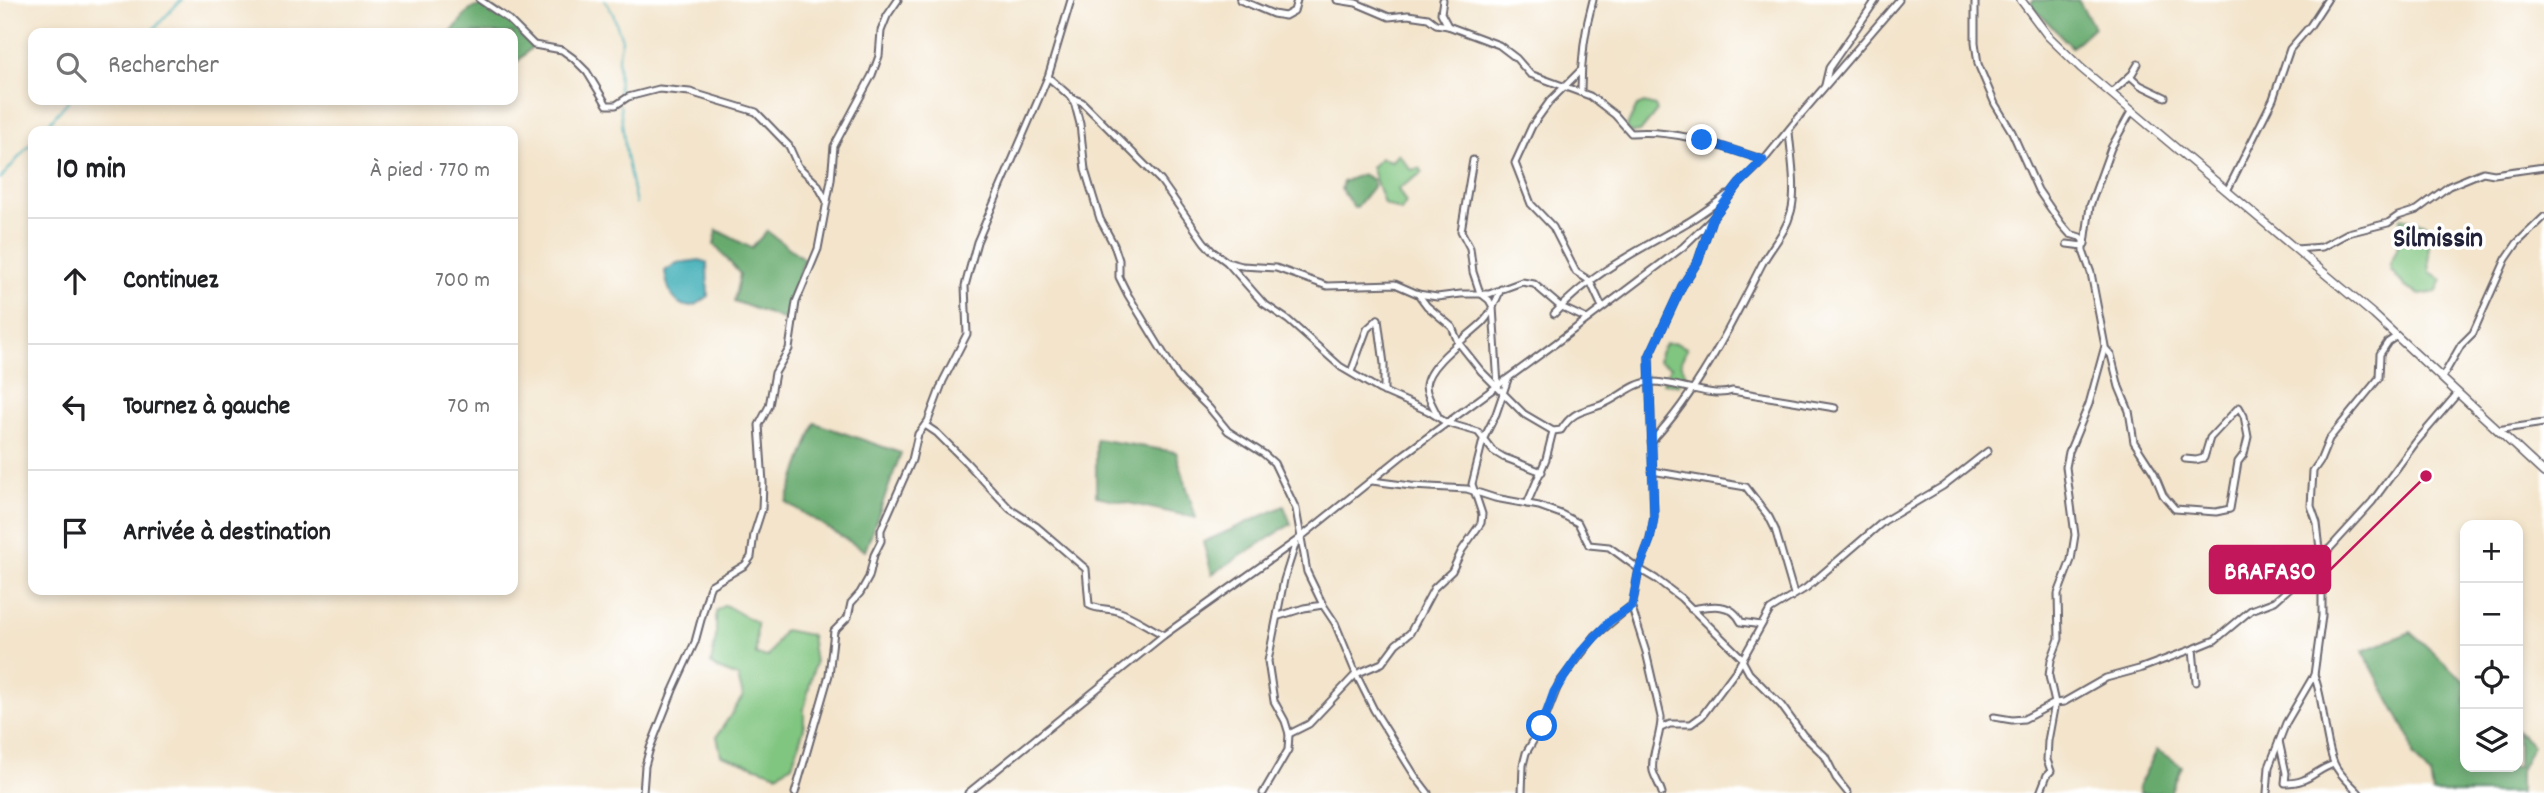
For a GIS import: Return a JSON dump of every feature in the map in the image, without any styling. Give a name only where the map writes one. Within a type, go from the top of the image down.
[{"type":"street","points":[[480,0],[517,28]]},
{"type":"street","points":[[643,793],[645,766],[650,748],[695,642],[711,585],[746,565],[751,556],[762,509],[763,484],[758,425],[769,406],[775,373],[789,349],[796,302],[818,249],[831,180],[834,146],[872,75],[879,56],[881,32],[887,16],[898,0]]},
{"type":"street","points":[[795,793],[829,675],[834,631],[848,617],[851,603],[869,577],[874,555],[881,541],[881,530],[912,460],[918,434],[929,421],[943,381],[967,334],[965,286],[980,235],[1048,76],[1070,0]]},
{"type":"street","points":[[1240,0],[1273,14],[1285,16],[1294,11],[1297,0]]},
{"type":"street","points":[[1337,0],[1356,3],[1389,17],[1417,16],[1499,45],[1532,75],[1581,91],[1615,115],[1631,133],[1648,131],[1702,140],[1763,160]]},
{"type":"street","points":[[1443,0],[1441,13],[1448,26]]},
{"type":"street","points":[[1581,91],[1581,70],[1593,0]]},
{"type":"street","points":[[1825,85],[1829,68],[1876,0]]},
{"type":"street","points":[[968,793],[1164,635],[1298,539],[1403,455],[1500,389],[1508,379],[1682,247],[1712,219],[1733,191],[1788,132],[1899,0]]},
{"type":"street","points":[[1975,0],[1978,64],[2038,190],[2070,234],[2083,240],[2105,348],[2089,404],[2068,452],[2066,467],[2075,535],[2071,560],[2058,594],[2059,639],[2051,660],[2049,676],[2055,703],[2048,741],[2047,760],[2051,771],[2040,793]]},
{"type":"street","points":[[2021,0],[2048,36],[2111,93],[2397,336],[2544,473]]},
{"type":"street","points":[[2227,191],[2273,99],[2290,49],[2310,26],[2327,0]]},
{"type":"street","points":[[518,29],[534,45],[562,50],[573,58],[587,72],[607,105],[616,105],[628,97],[659,89],[690,92],[756,112],[789,146],[798,166],[817,184],[826,200]]},
{"type":"street","points":[[2111,93],[2130,76],[2138,64]]},
{"type":"street","points":[[1581,70],[1550,102],[1532,126],[1515,163],[1531,204],[1553,227],[1576,272],[1590,281],[1602,307]]},
{"type":"street","points":[[1048,76],[1072,98],[1082,102],[1148,167],[1180,206],[1204,242],[1227,262],[1263,303],[1288,320],[1350,372],[1447,423],[1478,432],[1483,440],[1503,457],[1542,472]]},
{"type":"street","points":[[2130,76],[2140,85],[2165,97]]},
{"type":"street","points":[[1072,98],[1080,124],[1084,170],[1100,219],[1114,245],[1119,260],[1119,277],[1128,295],[1178,377],[1228,431],[1274,463],[1296,509],[1298,539],[1307,572],[1341,635],[1356,674],[1384,729],[1428,793]]},
{"type":"street","points":[[2083,249],[2090,206],[2111,148],[2132,110]]},
{"type":"street","points":[[1651,442],[1672,418],[1693,387],[1790,218],[1793,197],[1788,132]]},
{"type":"street","points":[[1289,734],[1309,724],[1356,674],[1382,663],[1396,644],[1410,633],[1434,588],[1452,571],[1464,547],[1481,523],[1482,514],[1472,484],[1483,440],[1496,414],[1500,389],[1493,307],[1480,293],[1473,272],[1470,247],[1461,231],[1473,160]]},
{"type":"street","points":[[2296,249],[2322,247],[2348,233],[2388,223],[2398,216],[2417,210],[2449,186],[2483,172],[2494,174],[2544,167]]},
{"type":"street","points":[[1554,314],[1590,281],[1637,249],[1685,224],[1733,191]]},
{"type":"street","points":[[2442,378],[2462,345],[2473,333],[2506,259],[2517,243],[2544,217]]},
{"type":"street","points":[[1662,793],[1653,771],[1661,728],[1646,652],[1632,606],[1639,569],[1653,530],[1649,357],[1682,286],[1698,261],[1712,219]]},
{"type":"street","points":[[2067,244],[2083,249]]},
{"type":"street","points":[[1227,262],[1242,266],[1276,268],[1327,286],[1395,284],[1418,294],[1437,297],[1489,294],[1522,282],[1534,284],[1561,306],[1587,319]]},
{"type":"street","points":[[1438,416],[1426,386],[1437,366],[1458,342],[1484,321],[1502,289]]},
{"type":"street","points":[[1418,294],[1427,306],[1452,327],[1458,342],[1481,371],[1524,414],[1553,431],[1561,430],[1575,413],[1604,404],[1649,382],[1724,394],[1732,391],[1835,408]]},
{"type":"street","points":[[1350,372],[1367,329],[1378,319],[1384,363],[1384,392]]},
{"type":"street","points":[[2267,793],[2269,767],[2286,723],[2314,675],[2322,615],[2322,557],[2317,523],[2311,506],[2313,471],[2329,439],[2379,378],[2380,354],[2388,342],[2397,336]]},
{"type":"street","points":[[2105,348],[2111,355],[2119,387],[2129,411],[2134,442],[2154,473],[2162,495],[2175,509],[2216,512],[2230,509],[2238,462],[2244,454],[2248,437],[2244,416],[2239,407],[2210,438],[2204,458],[2185,458]]},
{"type":"street","points":[[1994,717],[2024,719],[2055,703],[2064,702],[2106,678],[2139,669],[2215,640],[2251,610],[2275,601],[2322,557],[2372,502],[2416,442],[2458,393]]},
{"type":"street","points":[[2497,430],[2544,423]]},
{"type":"street","points":[[925,425],[958,453],[1010,509],[1036,526],[1086,569],[1089,605],[1126,614],[1164,635]]},
{"type":"street","points":[[1527,504],[1542,472],[1553,431]]},
{"type":"street","points":[[1661,728],[1670,724],[1691,724],[1698,721],[1743,660],[1770,610],[1812,583],[1884,521],[1943,486],[1988,451]]},
{"type":"street","points":[[1652,471],[1746,487],[1775,529],[1794,594]]},
{"type":"street","points":[[1373,481],[1474,491],[1562,514],[1578,523],[1589,545],[1609,547],[1656,579],[1743,660],[1749,673],[1825,756],[1836,778],[1848,793]]},
{"type":"street","points":[[1263,793],[1288,750],[1289,734],[1274,701],[1268,661],[1284,580],[1298,539]]},
{"type":"street","points":[[1279,616],[1323,605]]},
{"type":"street","points":[[1522,793],[1526,753],[1542,726],[1559,683],[1595,636],[1632,606]]},
{"type":"street","points":[[1691,609],[1723,606],[1734,612],[1741,622],[1760,625]]},
{"type":"street","points":[[2193,649],[2196,682]]},
{"type":"street","points":[[2314,675],[2334,764],[2359,793]]},
{"type":"street","points":[[2279,741],[2286,772],[2285,783],[2302,783],[2334,764]]},
{"type":"green space","points":[[2034,0],[2078,0],[2094,27],[2072,47],[2030,4]]},
{"type":"green space","points":[[485,4],[517,28],[455,28],[470,9]]},
{"type":"green space","points":[[518,29],[534,45],[518,61]]},
{"type":"green space","points":[[1644,103],[1655,106],[1657,111],[1640,132],[1631,133],[1626,128],[1637,106]]},
{"type":"green space","points":[[1398,154],[1411,170],[1419,168],[1423,172],[1398,189],[1406,203],[1401,211],[1384,204],[1371,167],[1381,158],[1392,161]]},
{"type":"green space","points":[[1362,174],[1373,180],[1373,187],[1354,208],[1341,189],[1343,182]]},
{"type":"green space","points":[[2401,218],[2427,224],[2430,273],[2442,280],[2436,292],[2420,295],[2405,287],[2391,270],[2390,264],[2397,249]]},
{"type":"green space","points":[[717,230],[751,248],[767,231],[804,259],[785,320],[734,301],[740,274],[714,244]]},
{"type":"green space","points":[[1676,343],[1687,348],[1681,362],[1685,374],[1678,385],[1663,383],[1671,367],[1658,361],[1660,353],[1665,344]]},
{"type":"green space","points":[[815,423],[901,453],[865,551],[786,502]]},
{"type":"green space","points":[[1096,439],[1176,452],[1196,518],[1096,496]]},
{"type":"green space","points":[[1284,506],[1291,524],[1212,574],[1203,542]]},
{"type":"green space","points":[[725,605],[757,623],[756,655],[768,657],[784,630],[811,635],[815,663],[804,709],[804,728],[792,765],[777,774],[721,755],[717,736],[743,696],[738,677],[711,664],[716,637],[716,611]]},
{"type":"green space","points":[[2411,632],[2460,677],[2460,772],[2520,772],[2520,793],[2433,793],[2430,776],[2413,755],[2410,739],[2363,651]]},
{"type":"green space","points":[[2523,736],[2533,746],[2523,764]]},
{"type":"green space","points":[[2157,750],[2182,766],[2170,793],[2140,793],[2138,787]]},
{"type":"water","points":[[700,260],[707,263],[708,296],[691,306],[684,305],[673,297],[665,271],[677,263]]},
{"type":"waterway","points":[[155,28],[181,0]]},
{"type":"waterway","points":[[605,0],[622,40],[618,57],[619,100]]},
{"type":"waterway","points":[[46,126],[65,105]]},
{"type":"waterway","points":[[620,105],[626,156],[636,204]]},
{"type":"waterway","points":[[0,179],[28,147]]},
{"type":"place","name":"BRAFASO","points":[[2426,476]]},
{"type":"district","name":"Silmissin","points":[[2438,241]]},
{"type":"route","points":[[1542,726],[1554,692],[1581,652],[1610,621],[1632,606],[1639,569],[1653,530],[1654,517],[1649,357],[1682,286],[1698,261],[1712,219],[1739,184],[1763,160],[1702,140]]}]
